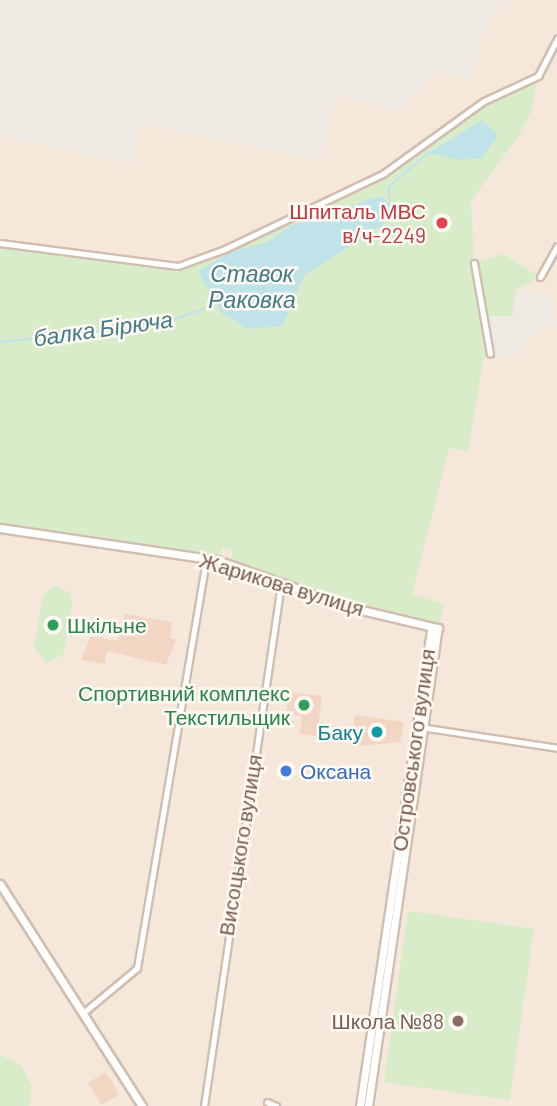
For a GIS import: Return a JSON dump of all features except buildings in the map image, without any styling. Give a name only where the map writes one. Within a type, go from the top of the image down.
[{"type":"street","points":[[0,243],[178,265],[225,249],[384,173],[484,100],[538,76],[557,39]]},
{"type":"street","points":[[540,277],[557,246]]},
{"type":"street","points":[[474,264],[490,354]]},
{"type":"street","name":"Жарикова вулиця","points":[[0,528],[206,558],[281,584],[438,628]]},
{"type":"street","points":[[83,1013],[137,968],[206,558]]},
{"type":"street","name":"Висоцького вулиця","points":[[204,1106],[281,584]]},
{"type":"street","name":"Островського вулиця","points":[[359,1106],[431,631],[438,628],[427,728],[368,1106]]},
{"type":"street","points":[[427,728],[557,748]]},
{"type":"street","points":[[0,884],[142,1106]]},
{"type":"street","points":[[267,1102],[276,1106]]},
{"type":"shaded area","points":[[0,0],[557,0],[557,1106],[0,1106]]},
{"type":"shaded area","points":[[0,0],[512,0],[486,25],[471,79],[440,71],[400,111],[336,95],[321,160],[142,124],[132,164],[0,136]]},
{"type":"shaded area","points":[[515,290],[542,294],[554,304],[556,328],[545,326],[534,334],[514,357],[492,352],[485,316],[512,316]]},
{"type":"green space","points":[[538,76],[531,112],[519,135],[471,201],[474,263],[503,254],[540,277],[515,290],[513,316],[485,316],[490,354],[483,361],[468,451],[449,448],[412,594],[444,604],[438,628],[230,567],[233,551],[223,547],[217,560],[0,528],[0,243],[178,265],[384,173],[501,92]]},
{"type":"green space","name":"Шкільне","points":[[55,586],[69,592],[73,601],[64,654],[47,663],[34,648],[43,595]]},
{"type":"green space","points":[[408,911],[534,929],[510,1100],[384,1082]]},
{"type":"green space","points":[[0,1055],[21,1065],[32,1087],[29,1106],[0,1106]]},
{"type":"water","points":[[482,120],[498,135],[482,158],[460,160],[428,153]]},
{"type":"water","name":"Ставок Раковка","points":[[380,196],[393,207],[392,219],[304,276],[282,326],[248,329],[221,313],[198,271],[230,252],[268,242],[290,226]]},
{"type":"waterway","name":"балка Бірюча","points":[[389,200],[389,187],[428,153]]},
{"type":"waterway","name":"балка Бірюча","points":[[0,342],[161,324],[204,309]]},
{"type":"place","name":"Шпиталь МВС в/ч-2249","points":[[442,223]]},
{"type":"place","name":"Шкільне","points":[[53,625]]},
{"type":"place","name":"Спортивний комплекс Текстильщик","points":[[304,705]]},
{"type":"place","name":"Баку","points":[[377,732]]},
{"type":"place","name":"Оксана","points":[[286,771]]},
{"type":"place","name":"Школа №88","points":[[458,1021]]}]
